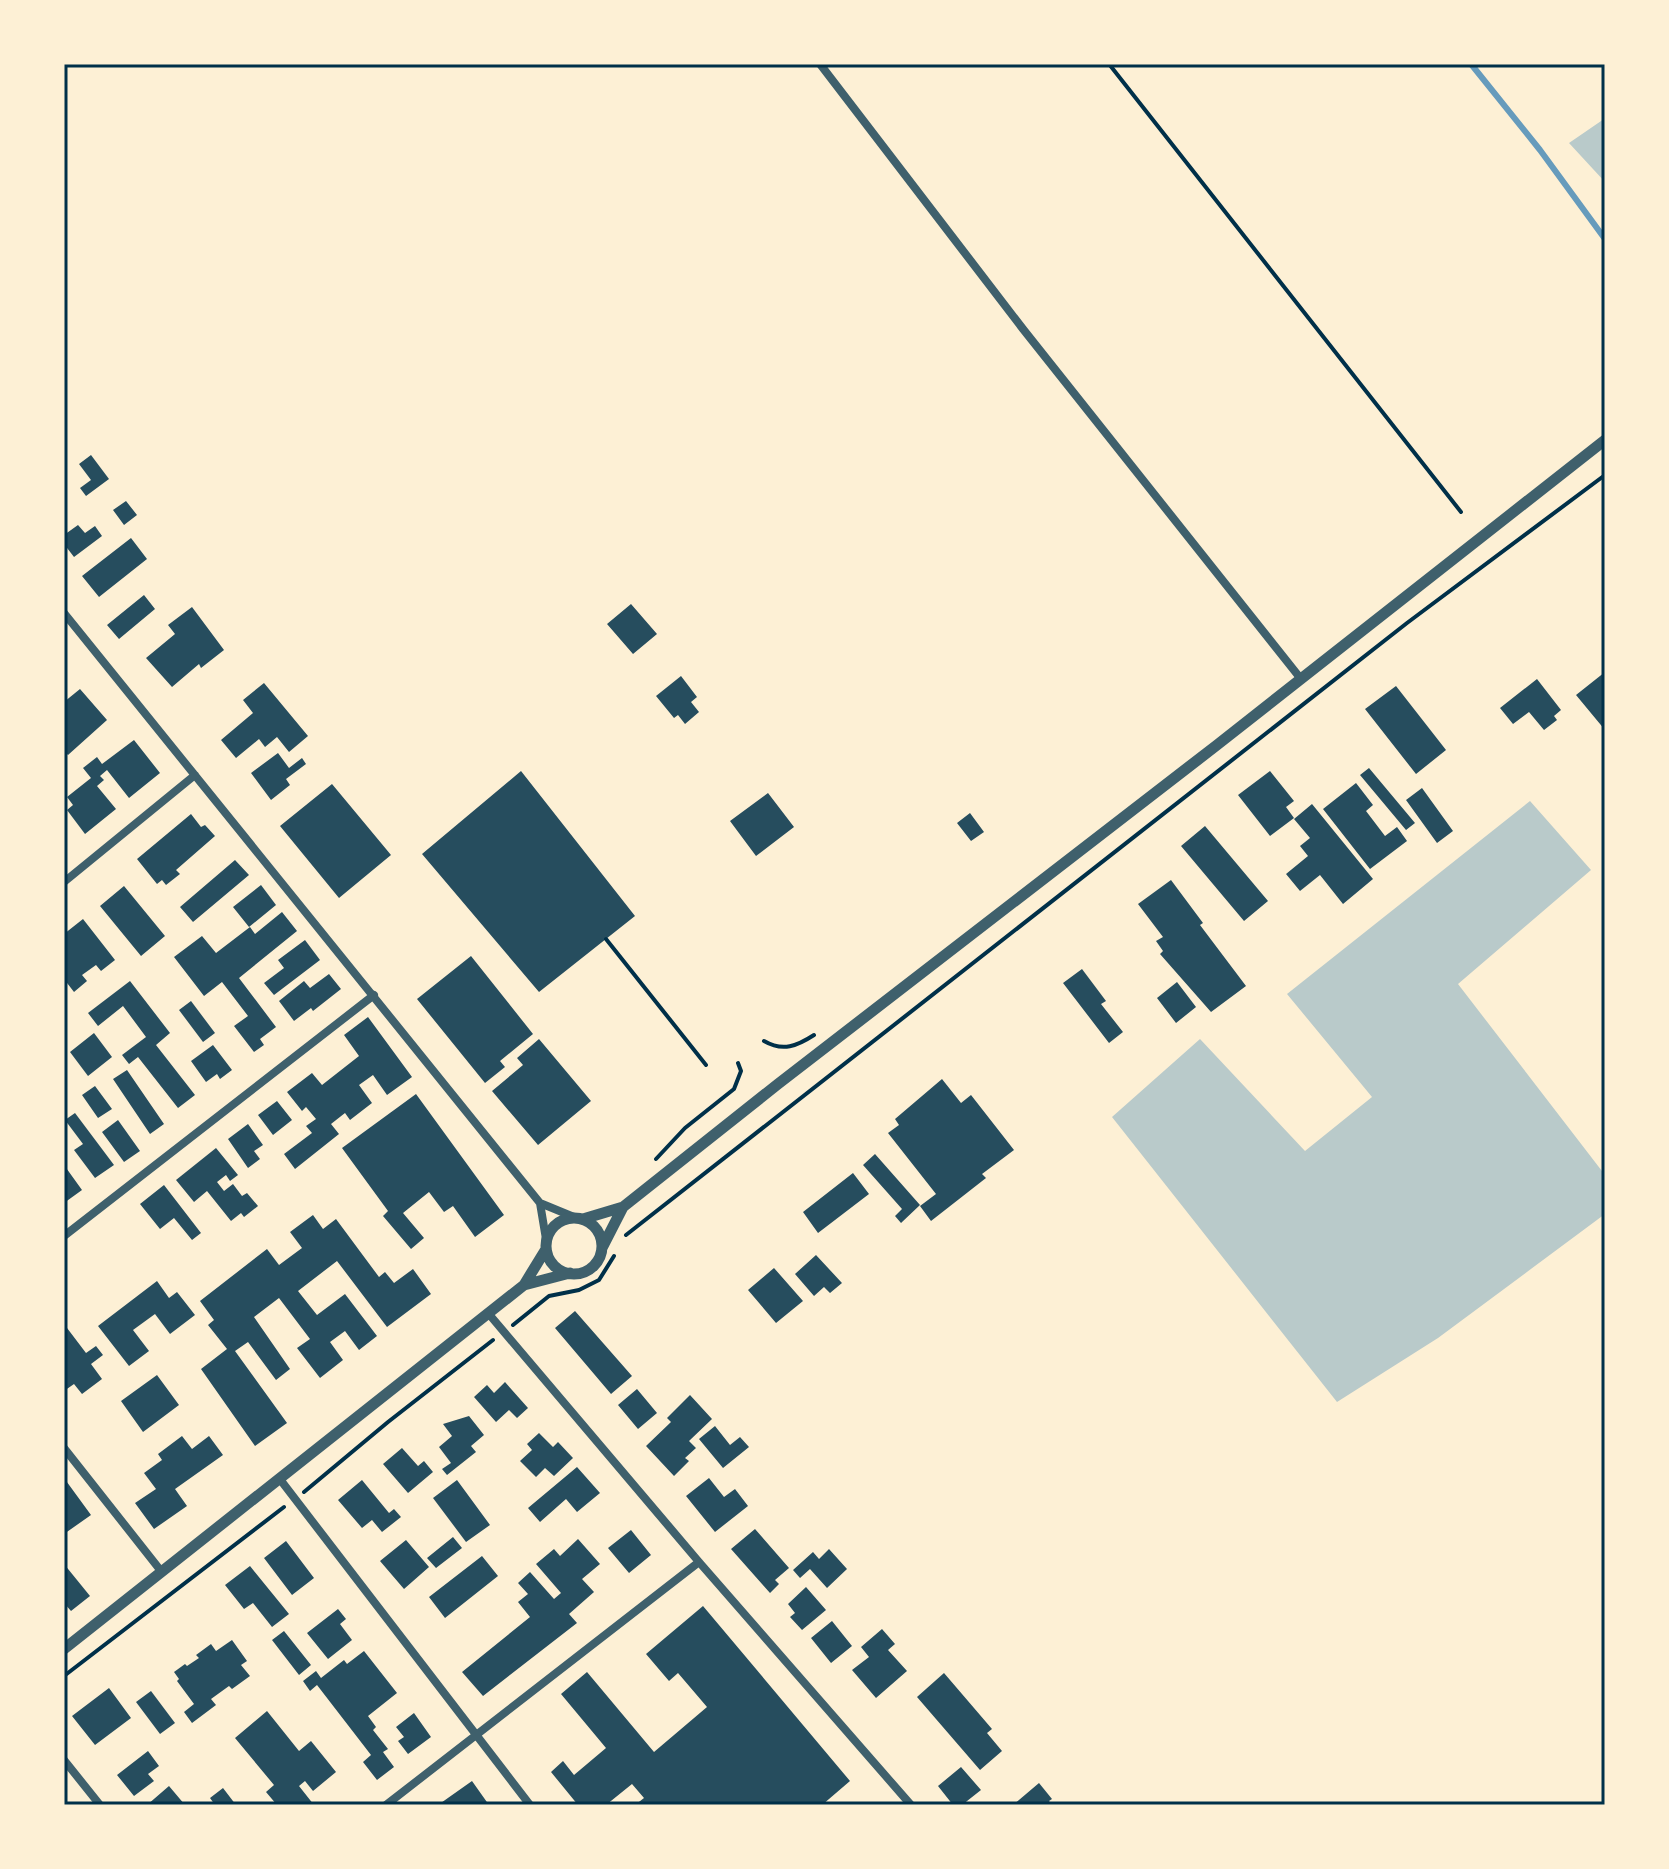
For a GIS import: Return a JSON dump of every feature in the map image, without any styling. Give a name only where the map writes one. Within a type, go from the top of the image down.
[{"type":"street","points":[[820,64],[1023,329],[1301,679]]},
{"type":"street","points":[[540,1203],[548,1257],[561,1271],[579,1273],[587,1270],[599,1257],[623,1207],[788,1075],[1605,440]]},
{"type":"street","points":[[64,613],[540,1203],[591,1223],[597,1230],[602,1248]]},
{"type":"street","points":[[64,882],[195,775]]},
{"type":"street","points":[[64,1236],[374,995]]},
{"type":"street","points":[[524,1285],[556,1224],[564,1219],[623,1207]]},
{"type":"street","points":[[64,1649],[524,1285],[570,1273]]},
{"type":"street","points":[[488,1313],[911,1805]]},
{"type":"street","points":[[64,1448],[161,1571]]},
{"type":"street","points":[[279,1478],[530,1805]]},
{"type":"street","points":[[386,1805],[699,1562]]},
{"type":"street","points":[[64,1760],[100,1805]]},
{"type":"path","points":[[1109,64],[1461,512]]},
{"type":"path","points":[[622,1239],[1407,623],[1605,475]]},
{"type":"path","points":[[606,939],[706,1065]]},
{"type":"path","points":[[764,1041],[786,1048],[805,1041],[824,1028]]},
{"type":"path","points":[[652,1164],[685,1128],[734,1089],[741,1071],[738,1063]]},
{"type":"path","points":[[64,1676],[296,1498],[549,1296],[579,1290],[599,1280],[617,1250]]},
{"type":"shaded area","points":[[1605,120],[1605,182],[1569,143]]},
{"type":"shaded area","points":[[1530,801],[1591,870],[1458,984],[1605,1175],[1605,1214],[1438,1338],[1337,1402],[1112,1117],[1200,1039],[1305,1151],[1372,1097],[1287,994]]},
{"type":"building","points":[[91,455],[109,479],[86,496],[80,488],[91,480],[79,464]]},
{"type":"building","points":[[126,501],[137,515],[124,525],[113,510]]},
{"type":"building","points":[[78,525],[85,533],[95,526],[102,536],[74,557],[64,544],[64,535]]},
{"type":"building","points":[[131,538],[147,559],[99,597],[82,576]]},
{"type":"building","points":[[144,595],[155,609],[119,639],[107,625]]},
{"type":"building","points":[[631,604],[657,634],[633,654],[607,624]]},
{"type":"building","points":[[192,607],[224,650],[201,668],[199,664],[172,687],[146,658],[175,634],[168,625]]},
{"type":"building","points":[[1605,672],[1605,730],[1576,695]]},
{"type":"building","points":[[681,676],[697,697],[691,702],[699,712],[685,724],[678,715],[674,718],[656,696]]},
{"type":"building","points":[[1537,679],[1561,710],[1554,716],[1557,720],[1544,730],[1529,712],[1513,724],[1500,708]]},
{"type":"building","points":[[264,683],[308,736],[289,752],[277,737],[265,747],[259,739],[236,758],[221,740],[253,713],[243,700]]},
{"type":"building","points":[[1396,686],[1446,750],[1416,774],[1365,709]]},
{"type":"building","points":[[80,689],[107,720],[68,755],[64,751],[64,702]]},
{"type":"building","points":[[134,740],[160,773],[129,798],[107,770],[100,776],[104,780],[97,786],[116,809],[85,834],[67,810],[73,805],[67,797],[91,778],[83,768],[97,757],[102,764]]},
{"type":"building","points":[[278,753],[289,768],[302,758],[306,764],[286,779],[290,785],[271,800],[251,773]]},
{"type":"building","points":[[1369,768],[1415,823],[1406,830],[1360,775]]},
{"type":"building","points":[[521,771],[635,916],[539,992],[422,854]]},
{"type":"building","points":[[1270,771],[1294,801],[1286,807],[1294,818],[1270,836],[1238,795]]},
{"type":"building","points":[[1356,783],[1373,805],[1366,811],[1385,836],[1397,827],[1407,841],[1370,869],[1323,809]]},
{"type":"building","points":[[332,784],[391,855],[339,898],[280,826]]},
{"type":"building","points":[[1422,788],[1453,831],[1437,843],[1406,800]]},
{"type":"building","points":[[768,793],[794,827],[756,856],[730,821]]},
{"type":"building","points":[[1312,804],[1373,879],[1343,904],[1320,875],[1300,891],[1286,874],[1308,856],[1300,846],[1310,838],[1294,819]]},
{"type":"building","points":[[970,813],[984,832],[971,841],[957,823]]},
{"type":"building","points":[[191,814],[201,827],[205,825],[215,836],[176,870],[180,874],[166,885],[162,880],[157,884],[137,859]]},
{"type":"building","points":[[1205,826],[1268,901],[1244,921],[1181,846]]},
{"type":"building","points":[[235,860],[249,875],[193,922],[180,907]]},
{"type":"building","points":[[1171,880],[1246,986],[1211,1012],[1160,954],[1163,951],[1156,941],[1163,937],[1138,904]]},
{"type":"building","points":[[261,885],[276,905],[249,927],[233,907]]},
{"type":"building","points":[[124,886],[165,936],[141,956],[100,906]]},
{"type":"building","points":[[282,912],[297,931],[239,978],[276,1027],[260,1039],[264,1045],[254,1052],[234,1026],[248,1016],[222,982],[204,996],[174,957],[202,936],[216,953],[250,927],[255,934]]},
{"type":"building","points":[[83,919],[115,960],[101,971],[96,965],[82,975],[87,981],[74,992],[64,979],[64,934]]},
{"type":"building","points":[[305,940],[320,960],[274,995],[264,983],[284,968],[278,960]]},
{"type":"building","points":[[471,956],[533,1034],[500,1061],[505,1067],[485,1083],[417,999]]},
{"type":"building","points":[[1082,969],[1106,1001],[1101,1004],[1123,1032],[1109,1043],[1063,983]]},
{"type":"building","points":[[329,974],[341,989],[313,1011],[311,1008],[294,1021],[279,1001],[304,981],[310,988]]},
{"type":"building","points":[[130,981],[170,1033],[156,1045],[195,1095],[178,1108],[138,1057],[129,1064],[122,1055],[146,1037],[123,1006],[98,1026],[88,1013]]},
{"type":"building","points":[[1177,982],[1196,1007],[1176,1023],[1157,998]]},
{"type":"building","points":[[191,1001],[215,1033],[203,1042],[179,1010]]},
{"type":"building","points":[[368,1017],[412,1077],[387,1095],[373,1075],[359,1085],[372,1103],[350,1120],[345,1113],[331,1124],[339,1134],[295,1169],[284,1154],[312,1133],[306,1126],[316,1119],[306,1107],[302,1111],[287,1092],[312,1073],[322,1085],[359,1056],[344,1035]]},
{"type":"building","points":[[94,1033],[112,1057],[88,1076],[70,1052]]},
{"type":"building","points":[[539,1039],[591,1101],[538,1145],[492,1091],[523,1065],[517,1058]]},
{"type":"building","points":[[213,1045],[232,1070],[220,1079],[217,1074],[206,1082],[191,1061]]},
{"type":"building","points":[[127,1070],[164,1124],[150,1134],[113,1079]]},
{"type":"building","points":[[942,1079],[961,1103],[971,1095],[1014,1150],[982,1174],[986,1178],[931,1221],[920,1206],[936,1194],[888,1133],[899,1125],[895,1119]]},
{"type":"building","points":[[95,1086],[112,1109],[98,1118],[82,1095]]},
{"type":"building","points":[[416,1094],[504,1215],[475,1237],[453,1206],[444,1212],[429,1192],[403,1213],[424,1238],[411,1249],[383,1216],[388,1211],[342,1148]]},
{"type":"building","points":[[277,1101],[292,1120],[273,1135],[258,1115]]},
{"type":"building","points":[[75,1113],[114,1165],[95,1178],[74,1150],[83,1144],[65,1120]]},
{"type":"building","points":[[118,1120],[140,1151],[124,1162],[102,1132]]},
{"type":"building","points":[[248,1124],[263,1145],[254,1151],[260,1159],[248,1168],[228,1139]]},
{"type":"building","points":[[216,1148],[238,1175],[230,1181],[226,1175],[217,1182],[224,1191],[233,1184],[242,1196],[247,1193],[258,1206],[244,1217],[241,1213],[231,1221],[207,1191],[194,1202],[176,1180]]},
{"type":"building","points":[[875,1154],[920,1205],[901,1223],[895,1216],[902,1209],[863,1165]]},
{"type":"building","points":[[64,1165],[82,1190],[64,1203]]},
{"type":"building","points":[[853,1173],[869,1194],[818,1233],[803,1212]]},
{"type":"building","points":[[164,1185],[201,1233],[192,1240],[174,1218],[160,1229],[140,1204]]},
{"type":"building","points":[[313,1215],[323,1229],[336,1219],[379,1277],[385,1272],[394,1283],[413,1269],[431,1294],[387,1327],[337,1261],[298,1291],[317,1315],[345,1294],[377,1336],[359,1350],[345,1331],[330,1342],[343,1360],[320,1378],[297,1348],[310,1339],[279,1298],[254,1317],[290,1369],[276,1380],[248,1342],[235,1351],[287,1423],[255,1446],[201,1369],[227,1349],[208,1325],[214,1320],[200,1301],[267,1249],[279,1265],[302,1248],[290,1232]]},
{"type":"building","points":[[816,1255],[842,1283],[830,1293],[824,1287],[814,1296],[795,1274]]},
{"type":"building","points":[[774,1268],[803,1301],[776,1323],[748,1290]]},
{"type":"building","points":[[157,1281],[169,1298],[177,1292],[195,1315],[170,1334],[155,1314],[133,1330],[149,1351],[129,1366],[98,1326]]},
{"type":"building","points":[[575,1311],[632,1376],[611,1394],[555,1328]]},
{"type":"building","points":[[64,1324],[86,1353],[96,1346],[103,1355],[91,1364],[102,1379],[82,1394],[74,1384],[64,1391]]},
{"type":"building","points":[[157,1375],[179,1405],[143,1432],[121,1401]]},
{"type":"building","points":[[505,1382],[528,1408],[517,1418],[509,1410],[496,1422],[474,1397],[487,1385],[494,1393]]},
{"type":"building","points":[[637,1389],[657,1413],[638,1429],[618,1405]]},
{"type":"building","points":[[690,1395],[712,1419],[689,1441],[696,1448],[685,1458],[689,1461],[674,1476],[646,1446],[671,1422],[667,1418]]},
{"type":"building","points":[[469,1416],[484,1435],[471,1446],[476,1452],[447,1475],[442,1469],[451,1463],[439,1447],[452,1436],[443,1424]]},
{"type":"building","points":[[715,1426],[730,1445],[740,1437],[749,1447],[723,1468],[699,1439]]},
{"type":"building","points":[[539,1433],[553,1447],[558,1442],[573,1458],[554,1476],[545,1468],[536,1477],[520,1461],[532,1450],[527,1444]]},
{"type":"building","points":[[182,1436],[192,1449],[209,1436],[223,1455],[175,1489],[187,1506],[154,1529],[135,1503],[156,1489],[144,1473],[162,1460],[158,1454]]},
{"type":"building","points":[[402,1448],[418,1466],[424,1461],[433,1472],[408,1493],[383,1464]]},
{"type":"building","points":[[577,1467],[600,1493],[577,1512],[566,1499],[540,1522],[528,1508]]},
{"type":"building","points":[[64,1478],[91,1515],[64,1534]]},
{"type":"building","points":[[709,1478],[724,1497],[735,1489],[748,1506],[715,1532],[686,1496]]},
{"type":"building","points":[[362,1480],[389,1513],[394,1509],[401,1517],[382,1532],[372,1520],[362,1528],[338,1500]]},
{"type":"building","points":[[457,1480],[490,1525],[466,1542],[433,1498]]},
{"type":"building","points":[[755,1529],[789,1568],[775,1580],[779,1584],[770,1593],[731,1549]]},
{"type":"building","points":[[631,1530],[651,1555],[629,1573],[608,1548]]},
{"type":"building","points":[[453,1537],[462,1548],[436,1568],[427,1558]]},
{"type":"building","points":[[578,1539],[600,1564],[582,1579],[594,1592],[569,1614],[577,1623],[483,1696],[462,1672],[530,1617],[518,1602],[528,1594],[518,1583],[530,1572],[554,1599],[561,1593],[536,1564],[554,1549],[560,1556]]},
{"type":"building","points":[[406,1540],[429,1567],[404,1589],[380,1561]]},
{"type":"building","points":[[286,1541],[314,1578],[292,1595],[264,1558]]},
{"type":"building","points":[[829,1549],[847,1569],[827,1588],[810,1569],[800,1578],[793,1570],[813,1552],[819,1559]]},
{"type":"building","points":[[482,1556],[498,1576],[445,1618],[429,1597]]},
{"type":"building","points":[[64,1564],[90,1596],[71,1611],[64,1603]]},
{"type":"building","points":[[250,1566],[289,1614],[272,1627],[253,1603],[244,1609],[225,1585]]},
{"type":"building","points":[[806,1587],[826,1610],[802,1630],[790,1617],[795,1613],[788,1604]]},
{"type":"building","points":[[703,1606],[850,1781],[822,1805],[635,1805],[644,1798],[632,1784],[606,1805],[578,1805],[551,1772],[563,1761],[574,1775],[606,1748],[561,1694],[587,1672],[654,1752],[707,1707],[678,1673],[669,1681],[646,1654]]},
{"type":"building","points":[[338,1609],[346,1619],[340,1624],[352,1640],[328,1659],[307,1633]]},
{"type":"building","points":[[832,1621],[852,1646],[831,1663],[811,1638]]},
{"type":"building","points":[[882,1629],[895,1644],[888,1650],[907,1671],[876,1698],[852,1670],[869,1657],[861,1647]]},
{"type":"building","points":[[284,1631],[311,1665],[299,1675],[272,1640]]},
{"type":"building","points":[[232,1640],[247,1661],[241,1665],[250,1676],[211,1699],[216,1705],[192,1723],[184,1712],[194,1704],[174,1672],[199,1658],[196,1655],[211,1644],[216,1651]]},
{"type":"building","points":[[364,1651],[397,1693],[368,1716],[376,1727],[373,1730],[388,1749],[383,1752],[394,1767],[377,1780],[363,1762],[371,1755],[317,1685],[310,1691],[303,1681],[316,1671],[321,1678],[344,1660],[347,1664]]},
{"type":"building","points":[[944,1673],[992,1729],[987,1733],[1002,1751],[980,1770],[917,1697]]},
{"type":"building","points":[[109,1688],[131,1718],[95,1745],[72,1716]]},
{"type":"building","points":[[151,1691],[175,1723],[160,1734],[136,1702]]},
{"type":"building","points":[[267,1711],[299,1751],[311,1741],[336,1772],[313,1791],[305,1781],[299,1786],[314,1805],[277,1805],[266,1792],[274,1785],[235,1738]]},
{"type":"building","points":[[414,1713],[431,1737],[408,1754],[398,1741],[404,1737],[396,1727]]},
{"type":"building","points":[[148,1751],[159,1766],[148,1774],[154,1781],[134,1796],[117,1775]]},
{"type":"building","points":[[961,1767],[981,1790],[962,1805],[953,1805],[938,1786]]},
{"type":"building","points":[[472,1781],[489,1805],[438,1805]]},
{"type":"building","points":[[1039,1783],[1052,1799],[1049,1801],[1052,1805],[1013,1805]]},
{"type":"building","points":[[169,1786],[185,1805],[147,1805]]},
{"type":"building","points":[[223,1788],[236,1805],[215,1805],[210,1798]]},
{"type":"waterway","points":[[1471,64],[1540,150],[1605,239]]}]
